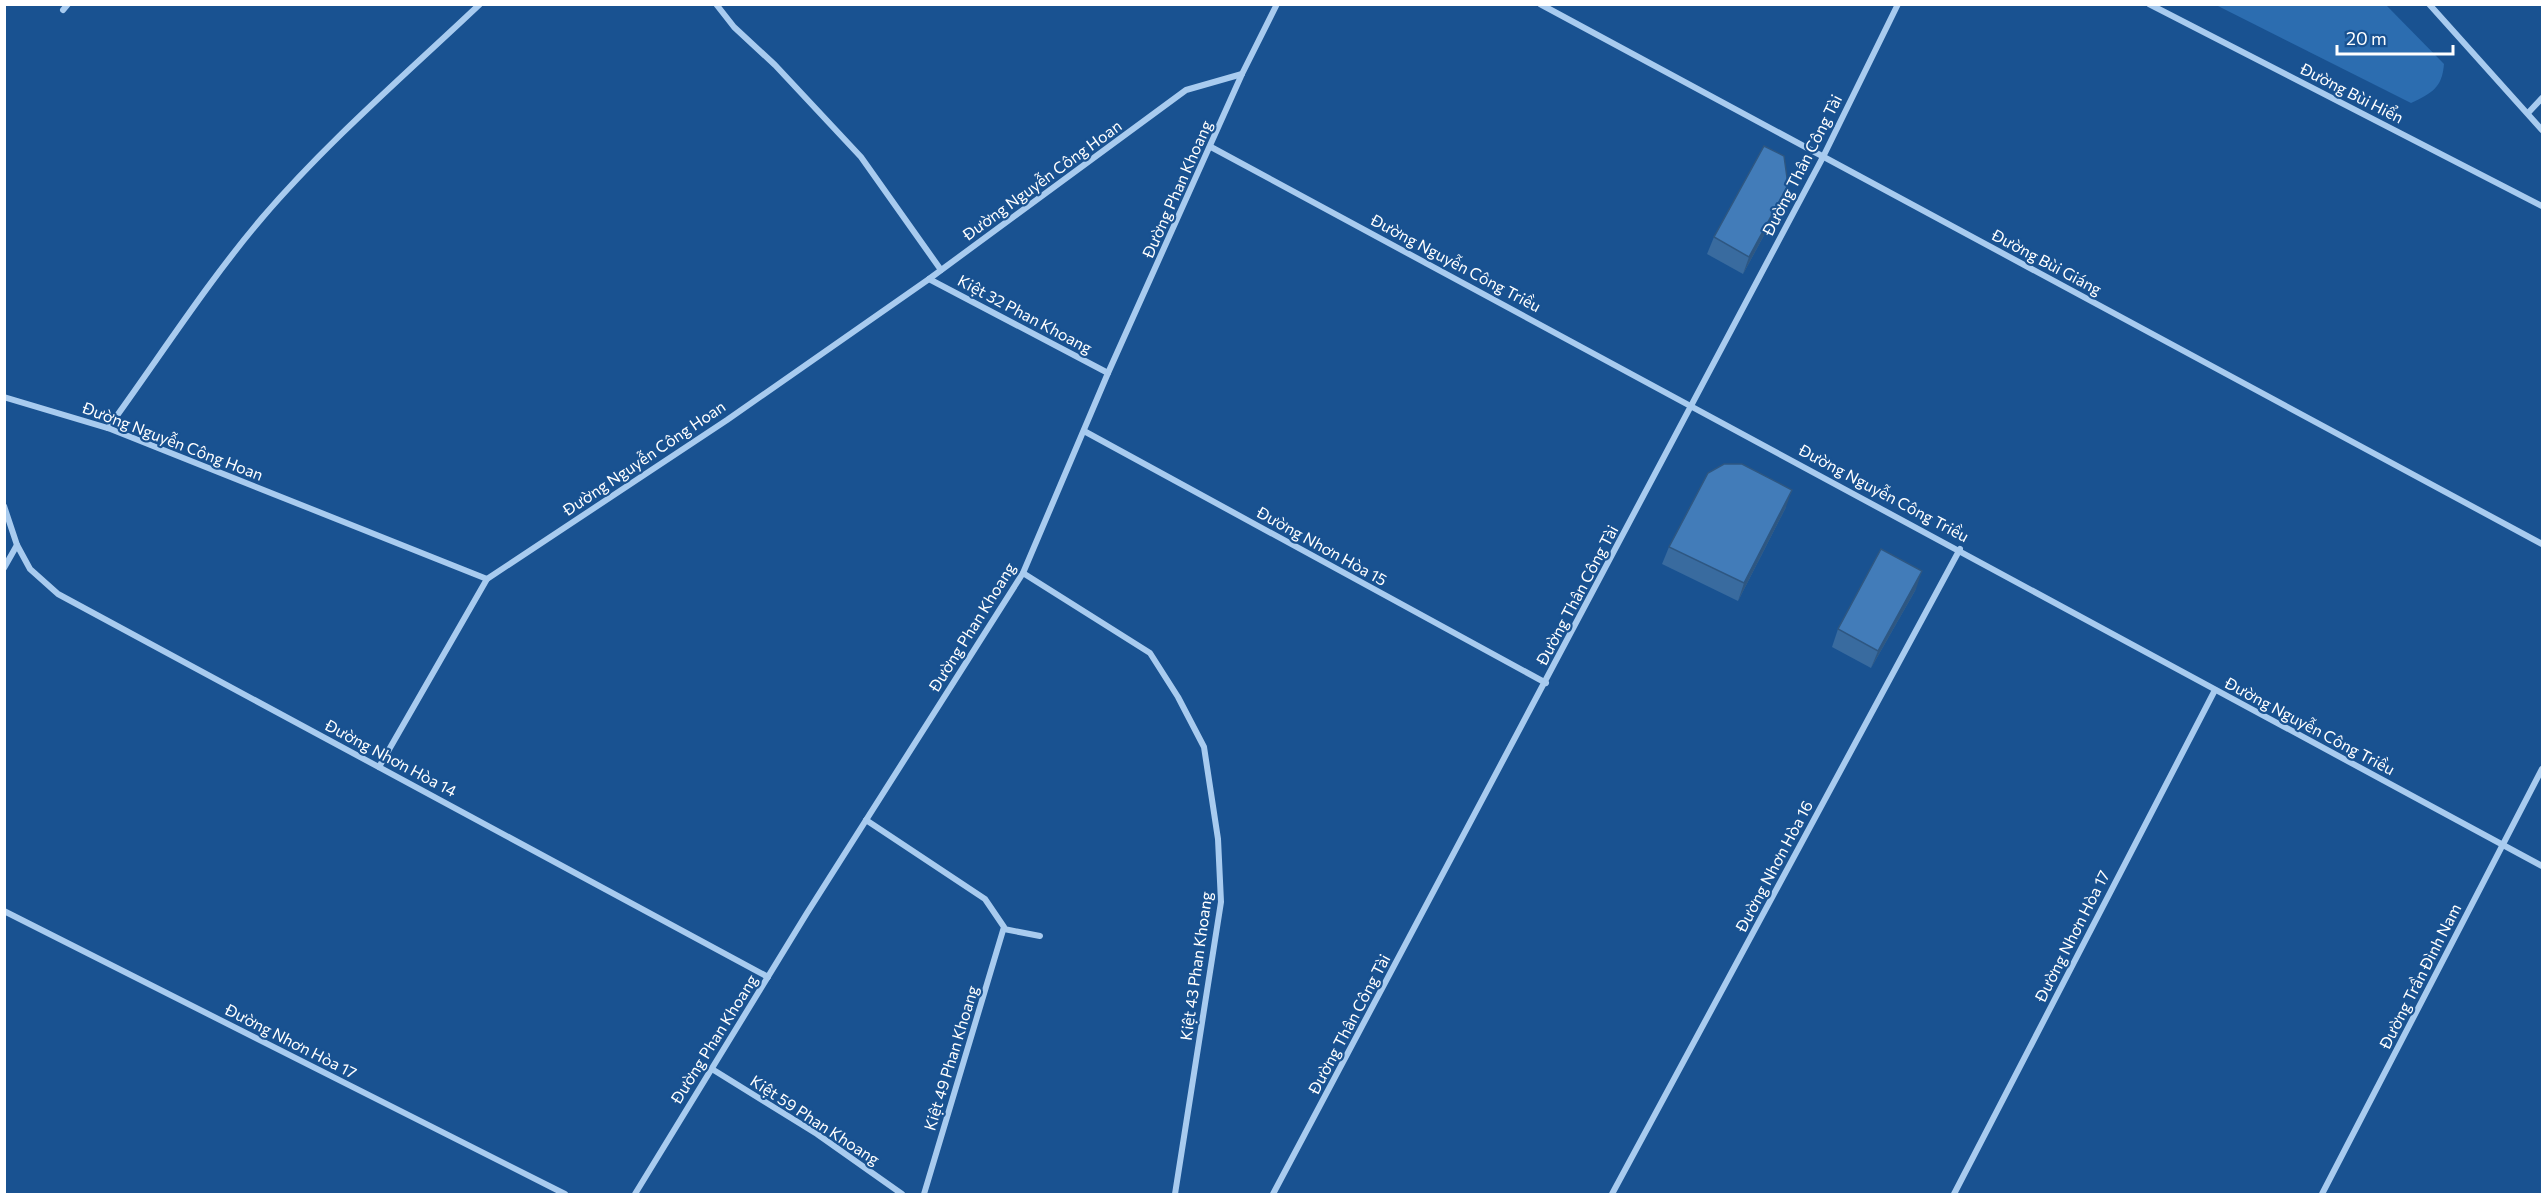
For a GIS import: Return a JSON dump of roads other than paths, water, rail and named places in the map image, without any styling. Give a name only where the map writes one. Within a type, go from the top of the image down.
[{"type":"street","points":[[108,428],[226,262],[263,217],[349,128],[480,4]]},
{"type":"street","points":[[716,4],[734,27],[775,65],[861,157],[941,270]]},
{"type":"street","name":"Đường Phan Khoang","points":[[635,1194],[866,820],[1023,573],[1108,373],[1242,74],[1277,4]]},
{"type":"street","name":"Đường Bùi Giáng","points":[[1540,4],[2542,544]]},
{"type":"street","name":"Đường Thân Công Tài","points":[[1273,1194],[1823,157],[1898,4]]},
{"type":"street","name":"Đường Bùi Hiển","points":[[2149,4],[2542,207]]},
{"type":"street","points":[[2429,4],[2542,130]]},
{"type":"street","name":"Đường Nguyễn Công Hoan","points":[[4,398],[108,428],[487,579],[726,420],[929,279],[1186,90],[1242,74]]},
{"type":"street","points":[[2528,113],[2542,98]]},
{"type":"street","name":"Đường Nguyễn Công Triều","points":[[1211,147],[1960,549],[2215,690],[2542,866]]},
{"type":"street","name":"Kiệt 32 Phan Khoang","points":[[929,279],[1108,373]]},
{"type":"street","name":"Đường Nhơn Hòa 15","points":[[1084,432],[1546,683]]},
{"type":"street","points":[[4,506],[17,545],[4,568]]},
{"type":"street","name":"Đường Nhơn Hòa 14","points":[[17,545],[30,569],[58,594],[768,977]]},
{"type":"street","name":"Đường Nhơn Hòa 16","points":[[1612,1194],[1960,549]]},
{"type":"street","name":"Kiệt 43 Phan Khoang","points":[[1023,573],[1150,653],[1178,697],[1204,747],[1218,839],[1221,902],[1174,1194]]},
{"type":"street","points":[[379,767],[487,579]]},
{"type":"street","name":"Đường Nhơn Hòa 17","points":[[1954,1194],[2215,690]]},
{"type":"street","name":"Đường Trần Đình Nam","points":[[2322,1194],[2542,769]]},
{"type":"street","points":[[866,820],[985,900],[1004,929],[1040,936]]},
{"type":"street","name":"Đường Nhơn Hòa 17","points":[[4,911],[565,1194]]},
{"type":"street","name":"Kiệt 49 Phan Khoang","points":[[924,1194],[1004,929]]},
{"type":"street","name":"Kiệt 59 Phan Khoang","points":[[712,1069],[817,1134],[902,1194]]}]
